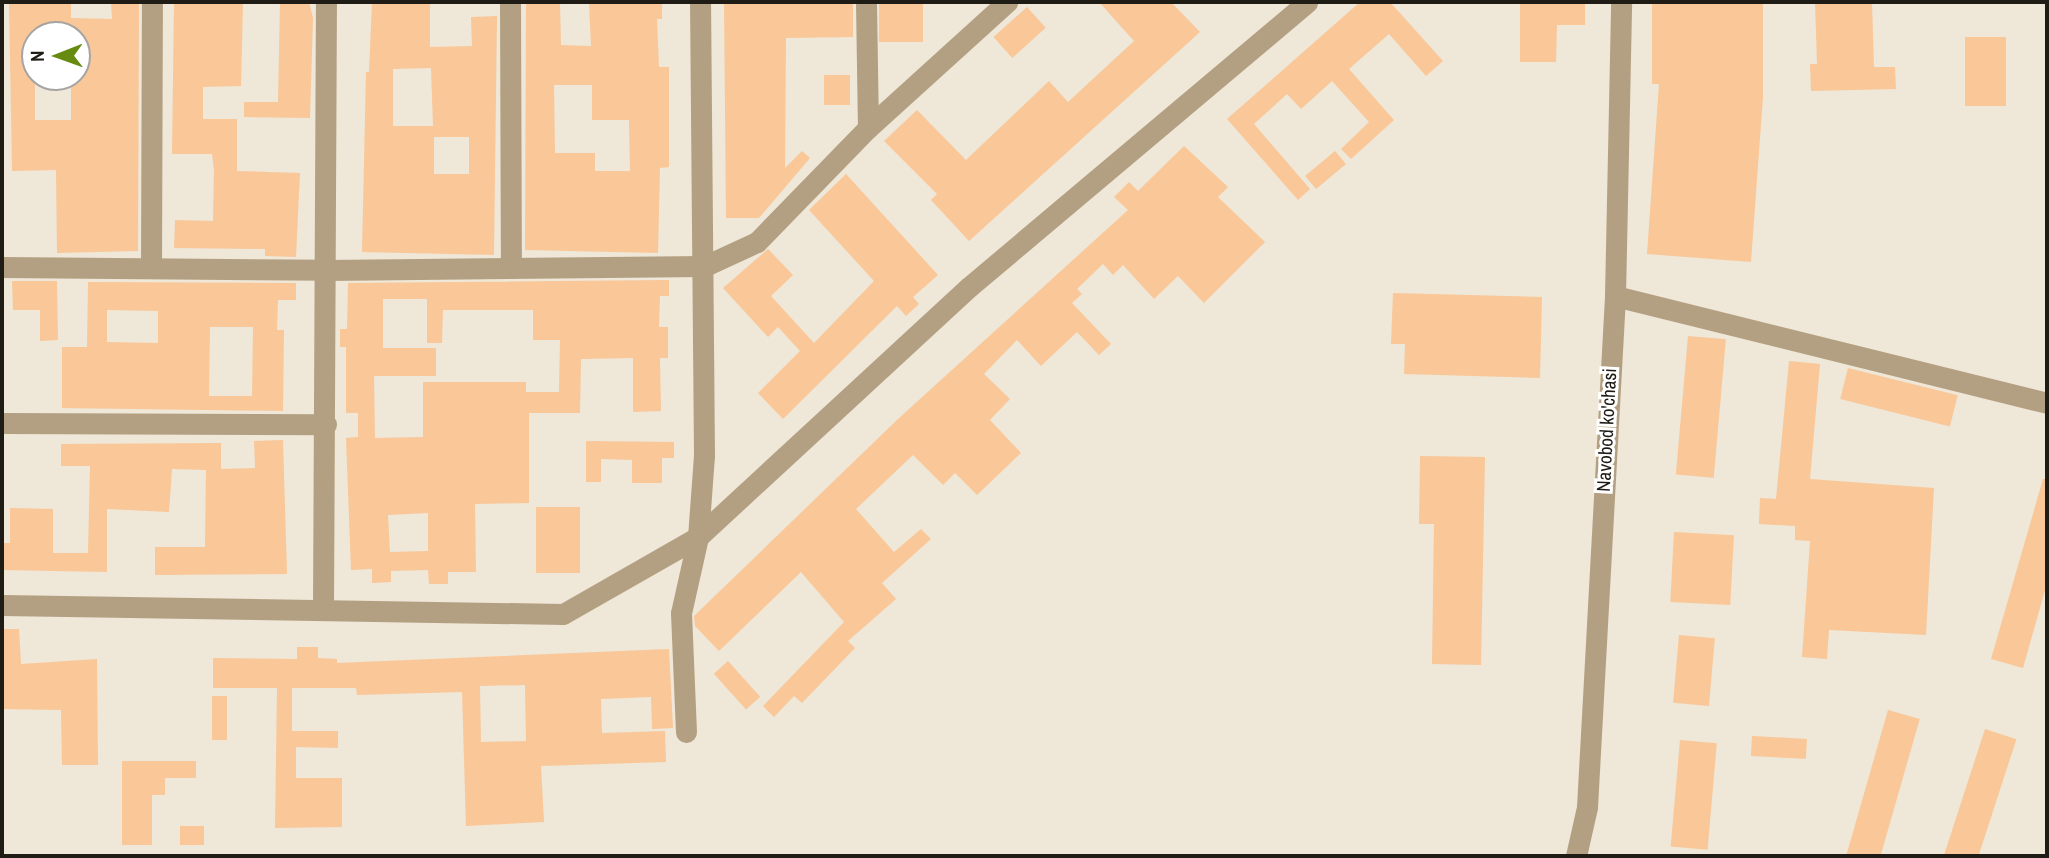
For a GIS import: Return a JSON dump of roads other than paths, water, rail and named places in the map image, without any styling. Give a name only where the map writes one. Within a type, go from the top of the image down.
[{"type":"street","points":[[151,268],[152,2]]},
{"type":"street","points":[[323,608],[327,270],[326,2]]},
{"type":"street","points":[[510,2],[511,268]]},
{"type":"street","points":[[686,732],[681,613],[698,537],[704,456],[705,266],[700,2]]},
{"type":"street","points":[[866,2],[868,128]]},
{"type":"street","points":[[2,267],[327,270],[705,266],[757,242],[868,128],[1007,2]]},
{"type":"street","points":[[2,605],[323,608],[563,614],[698,537],[969,287],[1307,2]]},
{"type":"street","name":"Navobod ko'chasi","points":[[1576,856],[1587,807],[1615,296],[1621,2]]},
{"type":"street","points":[[1615,296],[2047,403]]},
{"type":"street","points":[[2,424],[326,425]]}]
